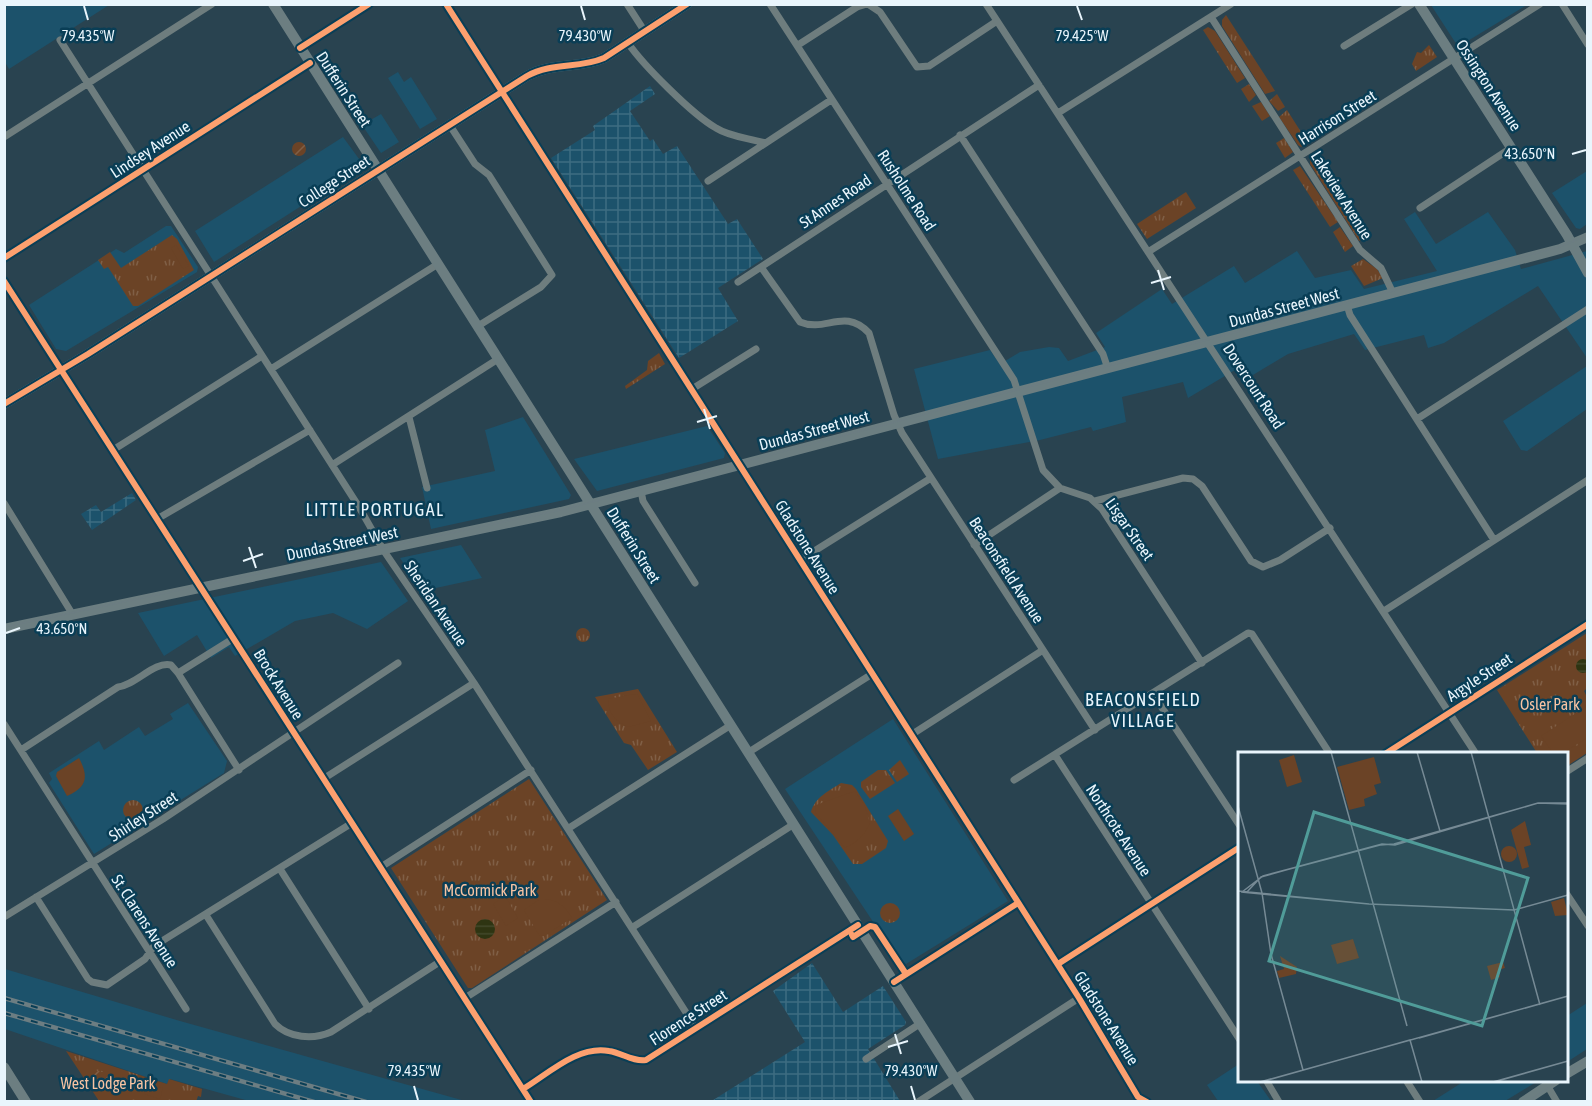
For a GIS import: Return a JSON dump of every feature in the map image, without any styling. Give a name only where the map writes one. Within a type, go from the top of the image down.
[{"type":"main road","name":"Dufferin Street","points":[[273,4],[970,1101]]},
{"type":"main road","name":"College Street","points":[[4,404],[211,276],[501,91],[538,70],[598,61],[687,4]]},
{"type":"main road","name":"Ossington Avenue","points":[[1419,4],[1512,148],[1587,273]]},
{"type":"main road","name":"Dundas Street West","points":[[4,629],[590,505],[1347,306],[1572,245],[1587,237]]},
{"type":"main road","points":[[1568,1073],[1587,1061]]},
{"type":"main road","points":[[4,1067],[26,1101]]},
{"type":"main road","points":[[1523,1101],[1549,1082]]},
{"type":"street","points":[[4,137],[212,4]]},
{"type":"street","points":[[300,48],[369,4]]},
{"type":"street","name":"Gladstone Avenue","points":[[446,4],[1080,998],[1135,1099],[1147,1101]]},
{"type":"street","points":[[627,4],[645,32]]},
{"type":"street","name":"Rusholme Road","points":[[770,4],[831,100],[888,183],[1002,361],[1019,392]]},
{"type":"street","points":[[798,45],[857,7],[867,4],[880,12],[917,67],[929,66],[997,21]]},
{"type":"street","name":"Dovercourt Road","points":[[986,4],[1475,752]]},
{"type":"street","points":[[1058,113],[1231,4]]},
{"type":"street","points":[[1344,46],[1412,4]]},
{"type":"street","name":"Harrison Street","points":[[1148,252],[1540,4]]},
{"type":"street","points":[[1562,4],[1587,45]]},
{"type":"street","name":"Lakeview Avenue","points":[[1211,17],[1362,253],[1381,268],[1394,293]]},
{"type":"street","name":"Sheridan Avenue","points":[[60,40],[310,430],[384,550],[569,828],[696,1028]]},
{"type":"street","points":[[628,43],[640,61],[710,124],[726,133],[765,143]]},
{"type":"street","name":"Lindsey Avenue","points":[[4,258],[310,63]]},
{"type":"street","name":"St Annes Road","points":[[738,282],[1039,85]]},
{"type":"street","points":[[708,182],[831,100]]},
{"type":"street","points":[[449,124],[475,164],[489,175],[552,275],[541,287],[478,326]]},
{"type":"street","points":[[960,135],[1103,354],[1107,369]]},
{"type":"street","points":[[1420,208],[1512,148]]},
{"type":"street","points":[[271,369],[438,264]]},
{"type":"street","name":"Beaconsfield Avenue","points":[[761,267],[800,322],[816,325],[847,320],[869,333],[898,424],[1095,730]]},
{"type":"street","name":"Brock Avenue","points":[[4,280],[531,1101]]},
{"type":"street","points":[[1347,306],[1350,315],[1494,540]]},
{"type":"street","points":[[1417,419],[1587,309]]},
{"type":"street","points":[[692,389],[756,349]]},
{"type":"street","points":[[113,450],[262,356]]},
{"type":"street","points":[[332,465],[498,359]]},
{"type":"street","name":"Lisgar Street","points":[[1019,392],[1039,463],[1049,478],[1060,488],[1095,501],[1102,509],[1202,663]]},
{"type":"street","points":[[409,417],[427,488]]},
{"type":"street","points":[[157,519],[310,430]]},
{"type":"street","points":[[800,560],[931,478]]},
{"type":"street","points":[[1095,501],[1177,479],[1193,479],[1202,486],[1251,561],[1263,567],[1280,560],[1330,528]]},
{"type":"street","points":[[1384,611],[1587,480]]},
{"type":"street","points":[[974,545],[1060,488]]},
{"type":"street","points":[[640,491],[643,501],[695,583]]},
{"type":"street","points":[[4,503],[74,615]]},
{"type":"street","name":"Argyle Street","points":[[1387,752],[1587,624]]},
{"type":"street","points":[[1014,780],[1248,633],[1252,634],[1329,752]]},
{"type":"street","points":[[178,673],[234,638]]},
{"type":"street","points":[[911,735],[1043,650]]},
{"type":"street","name":"Shirley Street","points":[[4,917],[239,770],[398,663]]},
{"type":"street","points":[[21,750],[118,687],[127,686],[164,664],[171,664],[239,770]]},
{"type":"street","points":[[749,752],[872,674]]},
{"type":"street","points":[[323,778],[474,683]]},
{"type":"street","points":[[1153,694],[1238,824]]},
{"type":"street","name":"St. Clarens Avenue","points":[[4,724],[186,1010]]},
{"type":"street","points":[[569,828],[731,725]]},
{"type":"street","name":"Northcote Avenue","points":[[1055,755],[1238,1038]]},
{"type":"street","points":[[1568,771],[1587,758]]},
{"type":"street","points":[[381,867],[531,770]]},
{"type":"street","points":[[36,897],[92,982],[107,985],[145,959],[154,946],[352,823]]},
{"type":"street","points":[[633,927],[794,824]]},
{"type":"street","points":[[1058,964],[1238,848]]},
{"type":"street","points":[[279,868],[369,1009]]},
{"type":"street","points":[[1568,896],[1587,926]]},
{"type":"street","points":[[465,998],[616,902]]},
{"type":"street","points":[[894,981],[1018,903]]},
{"type":"street","points":[[206,915],[280,1029],[301,1036],[324,1036],[441,961]]},
{"type":"street","name":"Florence Street","points":[[523,1089],[579,1055],[602,1050],[634,1060],[646,1060],[858,925]]},
{"type":"street","points":[[918,1101],[1080,998]]},
{"type":"street","points":[[866,1059],[921,1023]]},
{"type":"street","points":[[1267,1082],[1280,1101]]},
{"type":"street","points":[[1407,1082],[1420,1101]]},
{"type":"street","points":[[1549,1082],[1557,1101]]},
{"type":"shaded area","points":[[5,5],[109,5],[9,69],[5,62]]},
{"type":"shaded area","points":[[1431,5],[1527,5],[1461,45],[1455,42]]},
{"type":"shaded area","points":[[398,72],[404,82],[411,77],[437,119],[420,129],[388,78]]},
{"type":"shaded area","points":[[650,86],[655,94],[630,111],[650,141],[653,139],[663,154],[677,146],[728,224],[737,219],[763,259],[718,288],[738,321],[679,358],[551,158],[595,130],[593,126]]},
{"type":"shaded area","points":[[381,114],[399,142],[381,153],[362,125]]},
{"type":"shaded area","points":[[343,137],[362,163],[359,169],[214,262],[195,231]]},
{"type":"shaded area","points":[[1587,171],[1587,224],[1580,229],[1576,228],[1552,193]]},
{"type":"shaded area","points":[[1415,212],[1436,244],[1488,212],[1515,250],[1521,269],[1587,251],[1587,358],[1538,286],[1444,343],[1428,348],[1424,335],[1365,350],[1354,334],[1288,354],[1243,381],[1235,370],[1188,398],[1183,382],[1122,397],[1126,422],[1093,431],[1091,427],[1040,440],[938,459],[914,369],[990,350],[1000,364],[1020,352],[1049,347],[1059,348],[1068,361],[1105,347],[1096,333],[1162,289],[1172,304],[1234,266],[1245,283],[1297,251],[1315,278],[1351,270],[1364,289],[1437,271],[1404,219]]},
{"type":"shaded area","points":[[166,226],[171,226],[198,267],[197,272],[66,351],[56,349],[29,305],[116,249],[124,253]]},
{"type":"shaded area","points":[[1587,366],[1587,409],[1527,451],[1521,450],[1503,421]]},
{"type":"shaded area","points":[[523,417],[571,495],[569,499],[431,529],[422,487],[495,471],[485,430]]},
{"type":"shaded area","points":[[707,426],[725,453],[724,458],[597,491],[574,459]]},
{"type":"shaded area","points":[[132,493],[136,500],[92,530],[81,514],[96,505],[101,512]]},
{"type":"shaded area","points":[[461,545],[482,578],[422,591],[400,558]]},
{"type":"shaded area","points":[[381,562],[408,601],[367,629],[333,613],[295,621],[235,656],[229,647],[211,658],[197,635],[164,656],[138,613]]},
{"type":"shaded area","points":[[1583,659],[1588,661],[1590,666],[1588,671],[1583,673],[1578,671],[1576,666],[1578,661]]},
{"type":"shaded area","points":[[188,703],[227,761],[224,773],[94,854],[49,783],[52,779],[49,773],[99,741],[104,750],[139,727],[145,736],[173,719],[170,714]]},
{"type":"shaded area","points":[[893,719],[1008,901],[906,964],[899,961],[785,789]]},
{"type":"shaded area","points":[[485,919],[492,922],[495,929],[492,936],[485,939],[478,936],[475,929],[478,922]]},
{"type":"shaded area","points":[[812,963],[843,1012],[883,986],[906,1022],[905,1025],[868,1049],[900,1101],[710,1102],[805,1042],[773,991]]},
{"type":"shaded area","points":[[5,969],[465,1101],[249,1101],[170,1079],[167,1084],[5,1029]]},
{"type":"shaded area","points":[[1587,1003],[1587,1049],[1568,1061],[1568,1015]]},
{"type":"shaded area","points":[[1238,1065],[1238,1082],[1258,1082],[1271,1101],[1218,1101],[1207,1085]]},
{"type":"shaded area","points":[[1463,1082],[1536,1082],[1505,1101],[1433,1101]]},
{"type":"green space","points":[[1226,15],[1275,91],[1265,94],[1222,26],[1222,20]]},
{"type":"green space","points":[[1208,27],[1215,31],[1245,78],[1237,83],[1203,30]]},
{"type":"green space","points":[[1429,45],[1437,57],[1416,71],[1412,64],[1417,52],[1421,53]]},
{"type":"green space","points":[[1249,84],[1256,95],[1249,102],[1241,89]]},
{"type":"green space","points":[[1277,94],[1285,107],[1278,111],[1269,101]]},
{"type":"green space","points":[[1261,102],[1270,116],[1262,121],[1252,106]]},
{"type":"green space","points":[[1287,110],[1308,143],[1301,147],[1279,117]]},
{"type":"green space","points":[[1284,138],[1293,152],[1285,158],[1276,143]]},
{"type":"green space","points":[[299,142],[304,144],[306,149],[304,154],[299,156],[294,154],[292,149],[294,144]]},
{"type":"green space","points":[[1316,155],[1369,237],[1359,241],[1310,164],[1310,160]]},
{"type":"green space","points":[[1300,166],[1338,222],[1330,227],[1293,170]]},
{"type":"green space","points":[[1186,192],[1196,208],[1147,239],[1137,224]]},
{"type":"green space","points":[[1340,227],[1353,246],[1345,252],[1333,232]]},
{"type":"green space","points":[[172,235],[177,239],[194,270],[138,306],[133,306],[108,267],[104,269],[98,260],[110,252],[121,268]]},
{"type":"green space","points":[[176,245],[189,266],[183,269],[171,248]]},
{"type":"green space","points":[[1363,259],[1377,269],[1383,278],[1364,286],[1351,266]]},
{"type":"green space","points":[[659,353],[665,364],[626,389],[625,386],[647,370],[648,361]]},
{"type":"green space","points":[[583,628],[588,630],[590,635],[588,640],[583,642],[578,640],[576,635],[578,630]]},
{"type":"green space","name":"Osler Park","points":[[1587,633],[1587,688],[1584,691],[1587,697],[1587,753],[1568,765],[1568,752],[1536,752],[1497,690]]},
{"type":"green space","points":[[638,689],[677,752],[648,770],[631,745],[624,743],[595,697]]},
{"type":"green space","points":[[638,695],[651,721],[628,727],[613,716],[608,699]]},
{"type":"green space","points":[[1587,706],[1587,738],[1565,752],[1552,752],[1541,736]]},
{"type":"green space","points":[[79,758],[84,771],[84,781],[79,789],[67,796],[56,776],[57,772]]},
{"type":"green space","points":[[900,760],[909,774],[897,782],[889,770]]},
{"type":"green space","points":[[878,770],[886,770],[895,783],[870,799],[861,787],[861,782]]},
{"type":"green space","name":"McCormick Park","points":[[529,779],[607,900],[472,988],[468,988],[391,868]]},
{"type":"green space","points":[[841,783],[852,785],[856,789],[888,841],[886,848],[862,864],[853,864],[833,835],[811,812],[819,798]]},
{"type":"green space","points":[[855,791],[864,804],[870,823],[860,838],[845,848],[815,812],[816,805]]},
{"type":"green space","points":[[133,800],[140,803],[143,810],[140,817],[133,820],[126,817],[123,810],[126,803]]},
{"type":"green space","points":[[898,809],[914,834],[904,841],[888,816]]},
{"type":"green space","points":[[505,896],[518,918],[506,926],[493,904]]},
{"type":"green space","points":[[540,899],[559,903],[572,918],[544,936],[539,935],[524,910]]},
{"type":"green space","points":[[890,903],[897,906],[900,913],[897,920],[890,923],[883,920],[880,913],[883,906]]},
{"type":"green space","name":"West Lodge Park","points":[[66,1051],[167,1084],[169,1079],[202,1089],[201,1097],[198,1096],[196,1102],[99,1101]]},
{"type":"green space","points":[[89,1069],[107,1073],[110,1079],[95,1088],[85,1072]]},
{"type":"green space","points":[[147,1084],[163,1088],[160,1099],[144,1094]]},
{"type":"tram line","points":[[4,406],[83,359],[522,80],[553,68],[599,63],[690,4]]},
{"type":"tram line","points":[[4,627],[565,509],[1559,247],[1588,235]]},
{"type":"tram line","points":[[1568,1071],[1588,1059]]},
{"type":"tram line","points":[[1527,1102],[1557,1082]]},
{"type":"railway","points":[[4,998],[366,1102]]},
{"type":"railway","points":[[4,1013],[314,1102]]},
{"type":"cycle path","points":[[300,48],[369,4]]},
{"type":"cycle path","points":[[446,4],[1079,998],[1138,1097],[1147,1102]]},
{"type":"cycle path","points":[[4,404],[88,354],[527,76],[546,69],[604,58],[687,4]]},
{"type":"cycle path","points":[[4,258],[310,63]]},
{"type":"cycle path","points":[[4,281],[531,1102]]},
{"type":"cycle path","points":[[1388,752],[1588,624]]},
{"type":"cycle path","points":[[1058,964],[1238,848]]},
{"type":"cycle path","points":[[894,982],[1018,903]]},
{"type":"cycle path","points":[[523,1089],[564,1062],[586,1052],[609,1051],[637,1060],[646,1060],[858,925]]},
{"type":"cycle path","points":[[852,935],[853,937],[870,926],[875,927],[906,974]]},
{"type":"district","name":"LITTLE PORTUGAL","points":[[375,509]]},
{"type":"district","name":"BEACONSFIELD VILLAGE","points":[[1143,709]]}]
